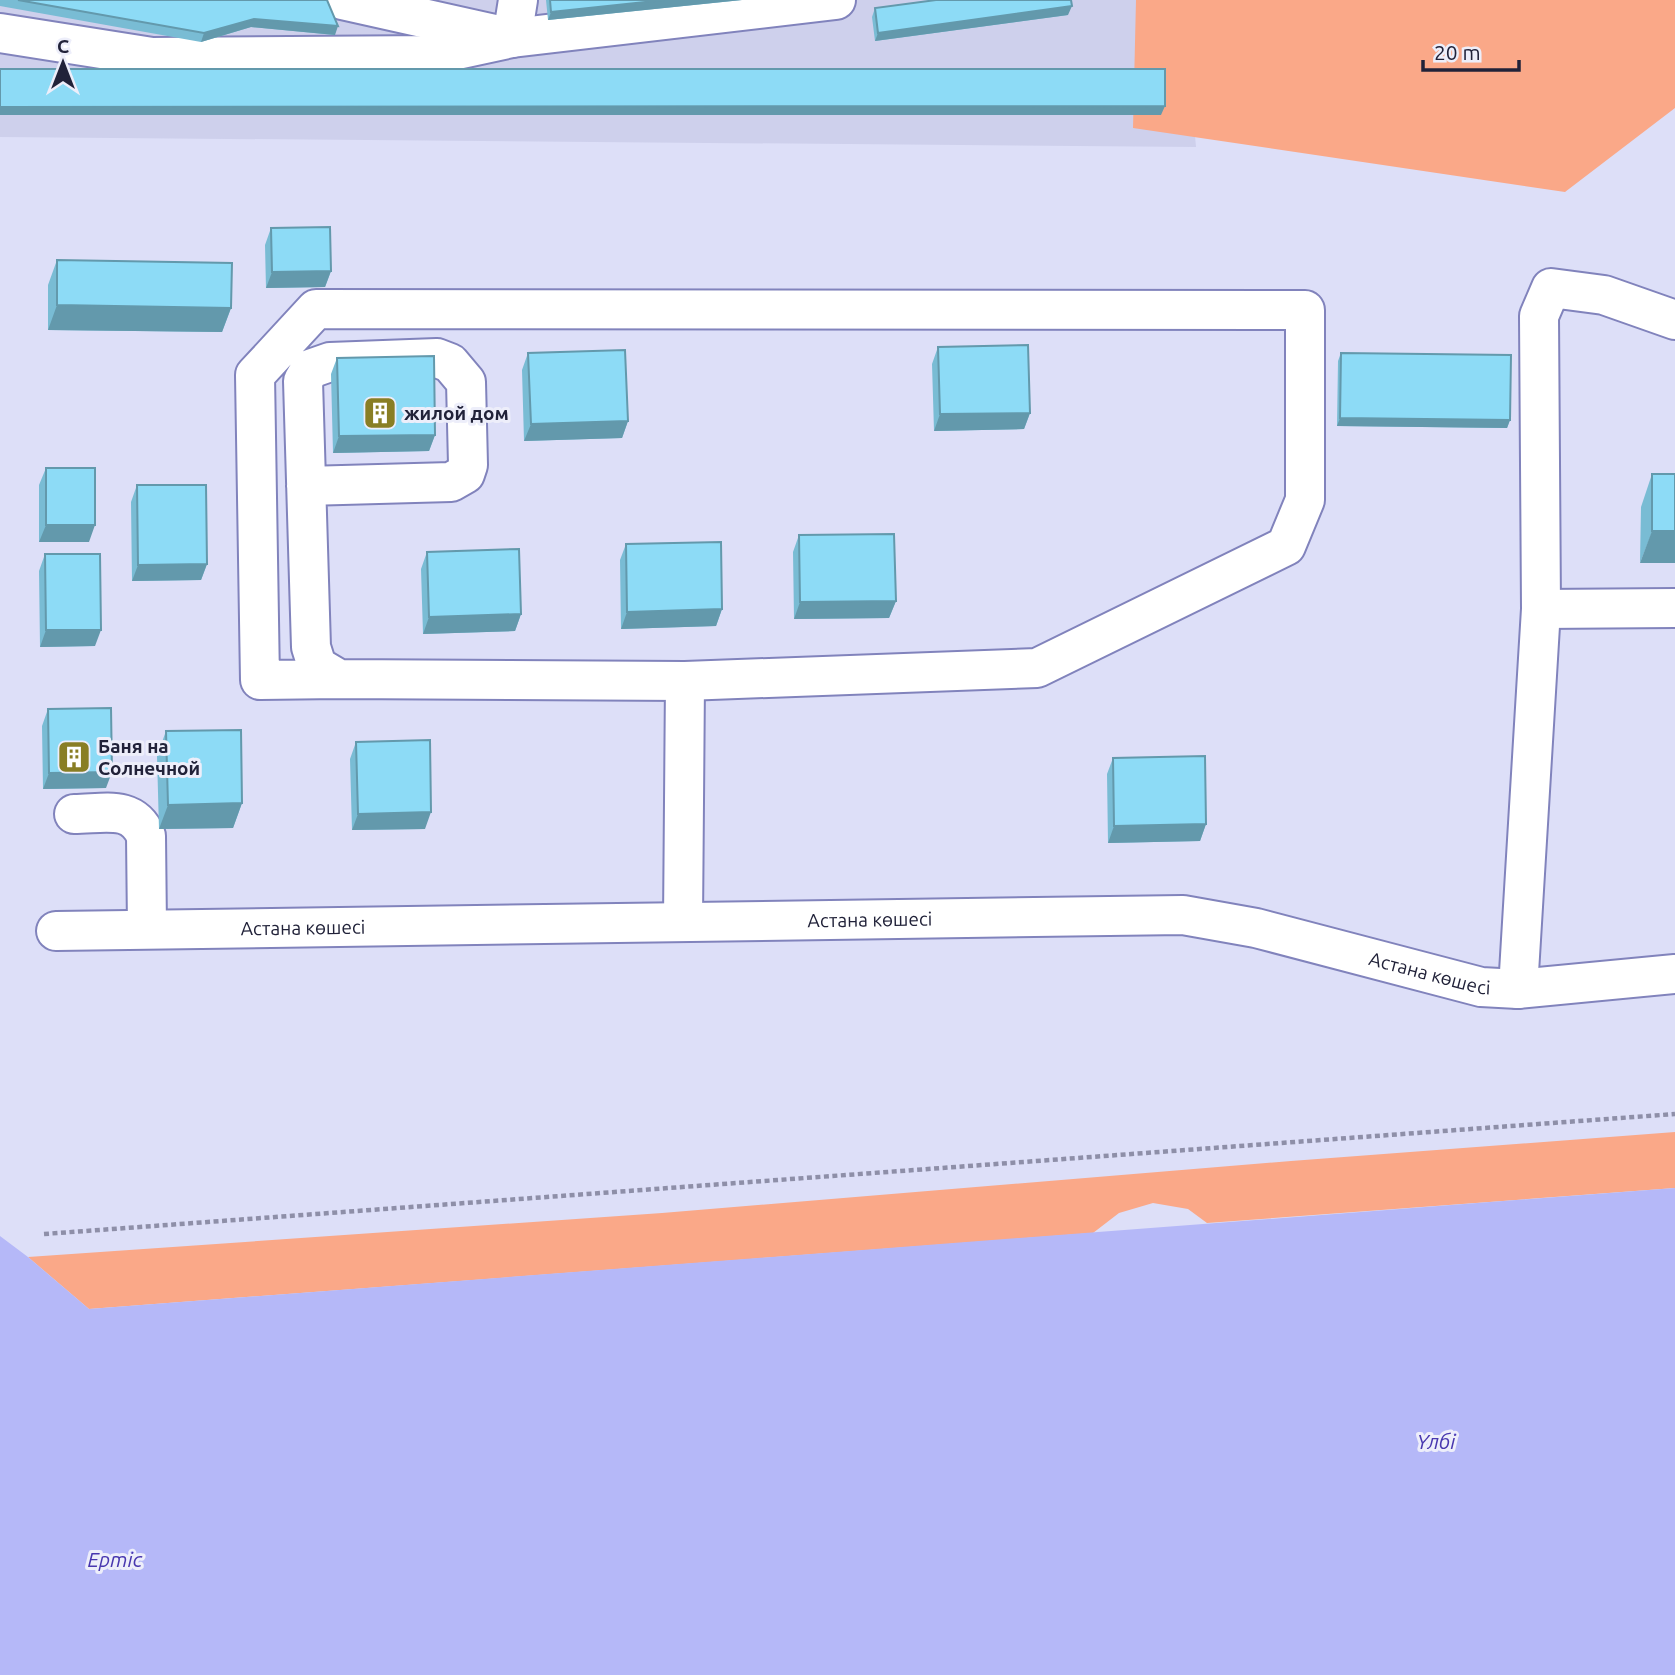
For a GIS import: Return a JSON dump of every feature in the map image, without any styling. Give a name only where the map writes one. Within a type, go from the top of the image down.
[{"type":"street","points":[[342,0],[512,38]]},
{"type":"street","points":[[512,38],[518,0]]},
{"type":"street","points":[[0,33],[152,57],[434,55],[512,38],[836,0]]},
{"type":"street","points":[[1518,989],[1541,609],[1539,316],[1551,288],[1604,295],[1675,320]]},
{"type":"street","points":[[316,309],[1305,310],[1305,500],[1286,546],[1037,668],[685,681],[260,680],[255,375],[316,309]]},
{"type":"street","points":[[306,486],[451,482],[465,474],[468,465],[466,382],[450,363],[437,358],[330,362],[310,369],[303,381],[306,486],[311,647],[317,666],[338,679]]},
{"type":"street","points":[[1541,609],[1675,608]]},
{"type":"street","points":[[683,922],[685,681]]},
{"type":"street","points":[[74,814],[126,813],[141,823],[146,836],[147,928]]},
{"type":"street","name":"Астана көшесі","points":[[56,931],[1183,915],[1256,928],[1481,987],[1518,989],[1675,974]]},
{"type":"path","points":[[44,1234],[1675,1114]]},
{"type":"shaded area","points":[[0,0],[1183,0],[1196,147],[0,137]]},
{"type":"shaded area","points":[[1136,0],[1675,0],[1675,108],[1565,192],[1133,128]]},
{"type":"shaded area","points":[[1675,1132],[1675,1188],[1207,1223],[1188,1209],[1153,1203],[1119,1213],[1093,1233],[89,1309],[28,1257],[662,1213]]},
{"type":"water","name":"Үлбі","points":[[1675,1188],[1675,1675],[0,1675],[0,1236],[89,1309]]},
{"type":"building","points":[[18,0],[327,0],[338,26],[254,19],[204,33]]},
{"type":"building","points":[[550,0],[664,0],[551,12]]},
{"type":"building","points":[[936,0],[1071,0],[1072,6],[878,33],[875,8]]},
{"type":"building","points":[[0,69],[1165,69],[1165,106],[0,107]]},
{"type":"building","points":[[330,227],[331,271],[272,272],[271,228]]},
{"type":"building","points":[[57,260],[232,263],[231,308],[57,305]]},
{"type":"building","points":[[1028,345],[1030,413],[940,414],[938,347]]},
{"type":"building","points":[[625,350],[628,421],[531,424],[528,353]]},
{"type":"building","points":[[1341,353],[1511,355],[1510,420],[1340,418]]},
{"type":"building","name":"жилой дом","points":[[434,356],[435,435],[339,436],[337,358]]},
{"type":"building","points":[[46,468],[95,468],[95,525],[46,525]]},
{"type":"building","points":[[1652,474],[1675,474],[1675,531],[1652,531]]},
{"type":"building","points":[[137,485],[206,485],[207,564],[138,565]]},
{"type":"building","points":[[894,534],[896,601],[800,602],[799,535]]},
{"type":"building","points":[[721,542],[722,609],[627,612],[626,544]]},
{"type":"building","points":[[519,549],[521,614],[429,617],[427,552]]},
{"type":"building","points":[[45,554],[100,554],[101,630],[46,630]]},
{"type":"building","name":"Баня на Солнечной","points":[[111,708],[112,772],[49,773],[48,709]]},
{"type":"building","points":[[241,730],[242,803],[168,805],[166,731]]},
{"type":"building","points":[[430,740],[431,812],[358,814],[356,742]]},
{"type":"building","points":[[1205,756],[1206,824],[1114,826],[1113,758]]},
{"type":"place","name":"жилой дом","points":[[380,413]]},
{"type":"place","name":"Баня на Солнечной","points":[[74,757]]},
{"type":"water label","name":"Ертіс","points":[[115,1559]]}]
